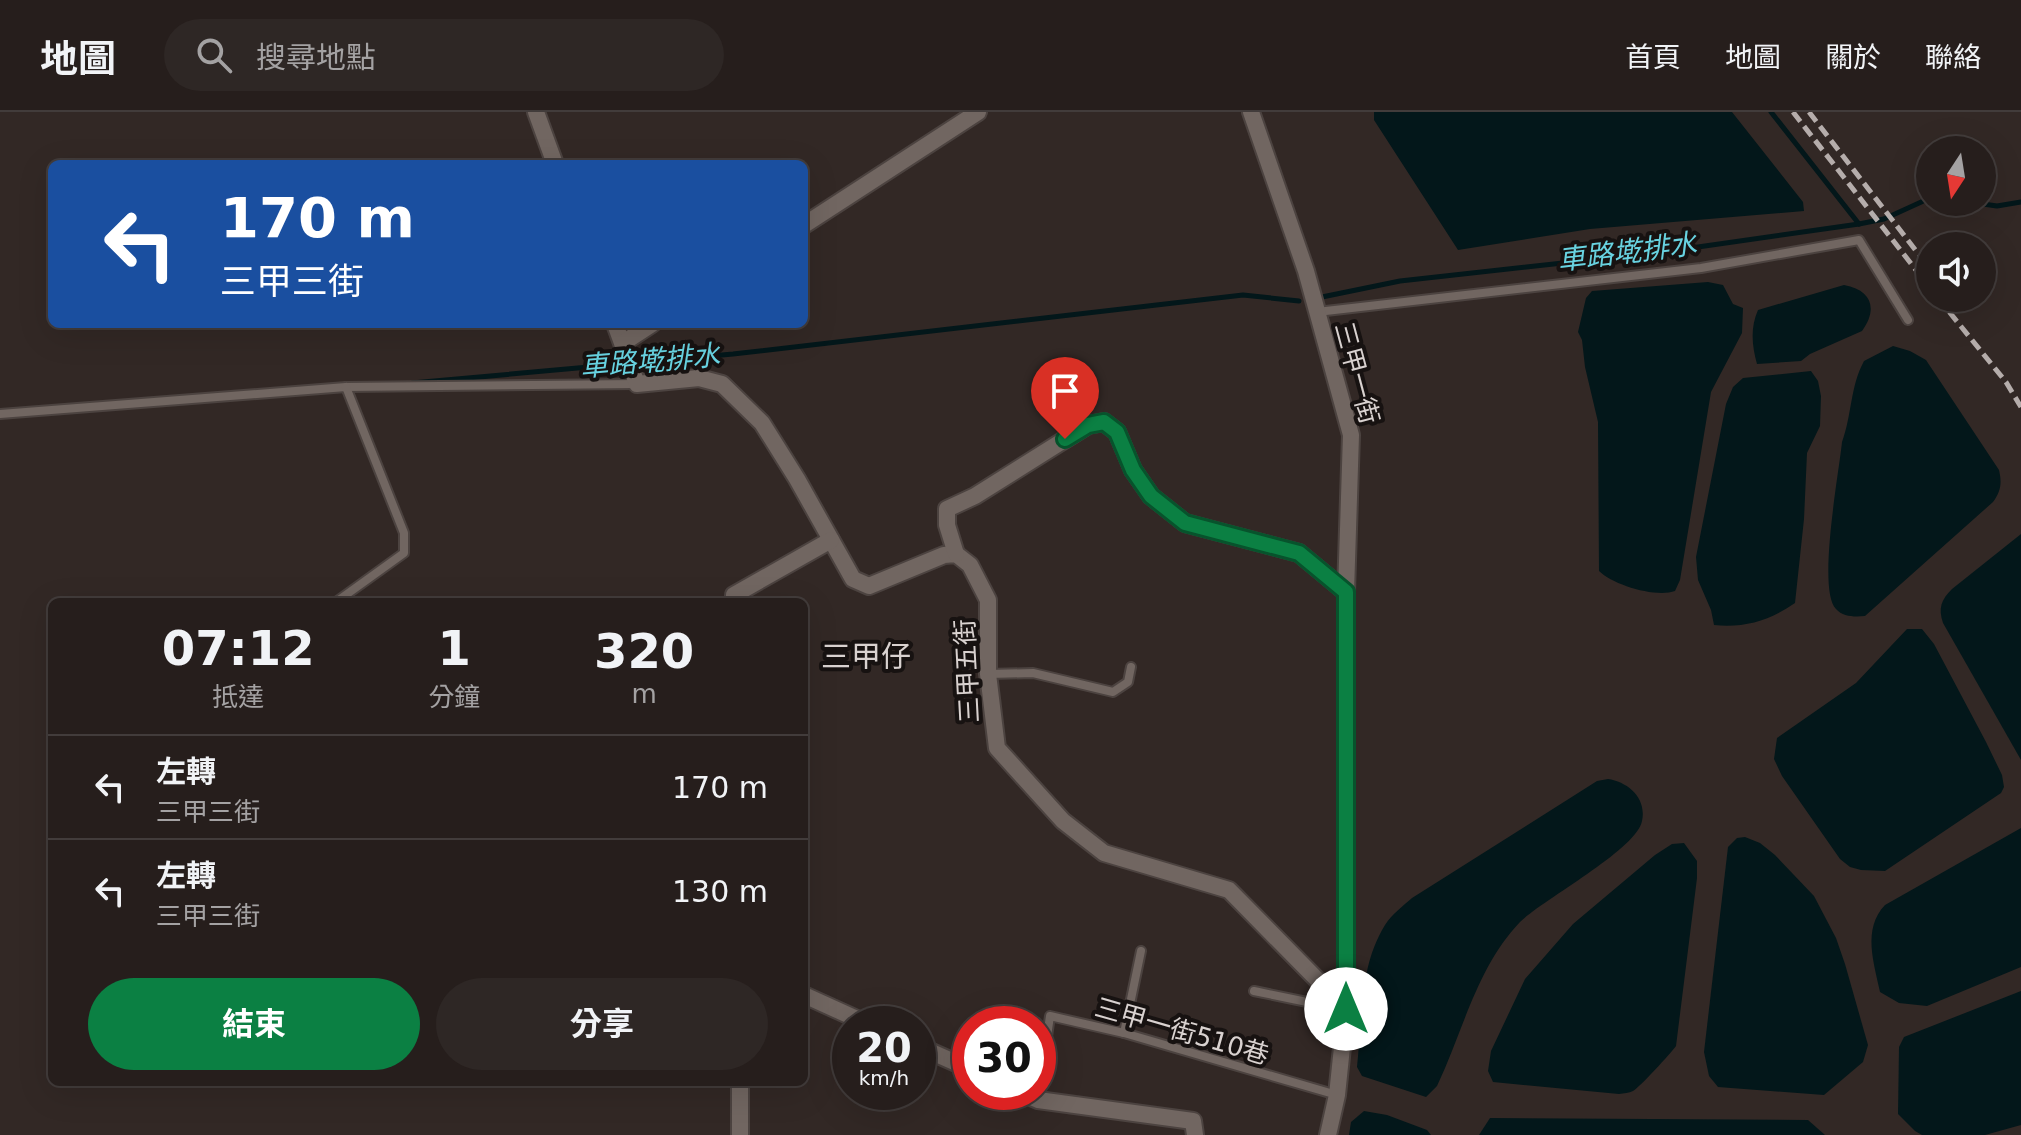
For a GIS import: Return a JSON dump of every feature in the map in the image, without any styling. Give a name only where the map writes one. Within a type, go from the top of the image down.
[{"type":"street","points":[[536,112],[554,160]]},
{"type":"street","points":[[808,222],[978,112]]},
{"type":"street","name":"三甲一街","points":[[1251,112],[1306,271],[1351,435],[1346,592],[1346,1009],[1337,1095],[1328,1135]]},
{"type":"street","points":[[617,328],[637,384],[699,378],[722,384],[762,423],[853,579],[869,586],[944,555],[956,554],[947,525],[947,509],[975,496],[1088,425],[1104,422],[1117,432],[1133,470],[1151,496],[1185,523],[1299,553],[1346,592]]},
{"type":"street","points":[[623,343],[646,328]]},
{"type":"street","points":[[734,598],[734,595],[831,540]]},
{"type":"street","name":"三甲五街","points":[[956,554],[970,565],[988,600],[988,674],[997,748],[1063,821],[1104,853],[1229,890],[1346,1009]]},
{"type":"street","points":[[808,997],[832,1008]]},
{"type":"street","points":[[740,1086],[740,1135]]},
{"type":"street","points":[[1056,1102],[1193,1121],[1195,1135]]},
{"type":"lane","points":[[1316,312],[1701,268],[1859,240],[1908,320]]},
{"type":"lane","points":[[0,414],[346,387],[637,384]]},
{"type":"lane","points":[[342,598],[404,553],[404,533],[346,387]]},
{"type":"lane","points":[[988,674],[1033,673],[1113,692],[1128,682],[1131,667]]},
{"type":"lane","points":[[1124,1033],[1141,951]]},
{"type":"lane","points":[[1254,991],[1346,1009]]},
{"type":"lane","name":"三甲一街510巷","points":[[1056,1017],[1124,1033],[1337,1095]]},
{"type":"shaded area","points":[[1374,112],[1732,112],[1803,202],[1804,211],[1590,229],[1458,250],[1374,120]]},
{"type":"shaded area","points":[[1708,282],[1723,285],[1733,304],[1743,308],[1742,333],[1711,392],[1680,580],[1675,591],[1667,593],[1635,589],[1599,571],[1598,422],[1578,332],[1586,298],[1592,291]]},
{"type":"shaded area","points":[[1844,285],[1861,291],[1870,302],[1870,315],[1862,331],[1801,361],[1757,364],[1753,337],[1758,310]]},
{"type":"shaded area","points":[[1893,346],[1926,360],[1999,470],[2000,487],[1993,502],[1865,616],[1849,616],[1836,609],[1828,579],[1842,442],[1856,381],[1864,361]]},
{"type":"shaded area","points":[[1811,371],[1818,381],[1821,396],[1820,426],[1807,453],[1795,603],[1756,622],[1714,625],[1698,580],[1696,557],[1726,404],[1733,387],[1743,378]]},
{"type":"shaded area","points":[[2021,534],[2021,760],[1943,623],[1941,609],[1952,589]]},
{"type":"shaded area","points":[[1907,629],[1922,629],[1934,644],[1986,742],[2002,775],[2004,787],[2001,793],[1885,871],[1861,870],[1850,867],[1840,859],[1782,776],[1774,759],[1777,738],[1856,683]]},
{"type":"shaded area","points":[[1608,779],[1629,788],[1639,798],[1643,813],[1636,832],[1608,859],[1532,912],[1505,940],[1472,1000],[1437,1086],[1426,1097],[1362,1076],[1357,1067],[1366,976],[1370,958],[1388,921],[1412,898],[1597,781]]},
{"type":"shaded area","points":[[2021,828],[2021,967],[1927,1006],[1899,1003],[1880,992],[1872,935],[1878,914],[1885,905]]},
{"type":"shaded area","points":[[1745,837],[1760,843],[1775,855],[1814,896],[1836,938],[1845,964],[1868,1045],[1863,1062],[1824,1095],[1718,1087],[1709,1076],[1704,1052],[1728,847],[1737,838]]},
{"type":"shaded area","points":[[1684,843],[1697,861],[1697,878],[1676,1046],[1673,1050],[1641,1084],[1628,1093],[1493,1082],[1488,1071],[1491,1051],[1525,979],[1573,924],[1655,855],[1672,844]]},
{"type":"shaded area","points":[[2021,991],[2021,1125],[1985,1135],[1922,1135],[1915,1131],[1898,1114],[1899,1047],[1904,1037]]},
{"type":"shaded area","points":[[1364,1111],[1387,1115],[1427,1130],[1431,1135],[1349,1135],[1351,1122]]},
{"type":"shaded area","points":[[1490,1118],[1808,1120],[1825,1135],[1479,1135]]},
{"type":"waterway","points":[[1771,112],[1859,224]]},
{"type":"waterway","name":"車路墘排水","points":[[1996,206],[2021,202]]},
{"type":"waterway","name":"車路墘排水","points":[[1322,297],[1400,281],[1663,252],[1859,224],[1884,219],[1916,204]]},
{"type":"waterway","name":"車路墘排水","points":[[412,383],[733,354],[1243,295],[1299,301]]},
{"type":"railway","points":[[1793,112],[1916,270]]},
{"type":"railway","points":[[1809,112],[1916,251]]},
{"type":"railway","points":[[1949,312],[2006,382],[2021,407]]},
{"type":"district","name":"三甲仔","points":[[866,656]]},
{"type":"route","points":[[1065,439],[1088,425],[1104,422],[1117,432],[1133,470],[1151,496],[1185,523],[1299,553],[1346,592],[1346,1009]]}]
